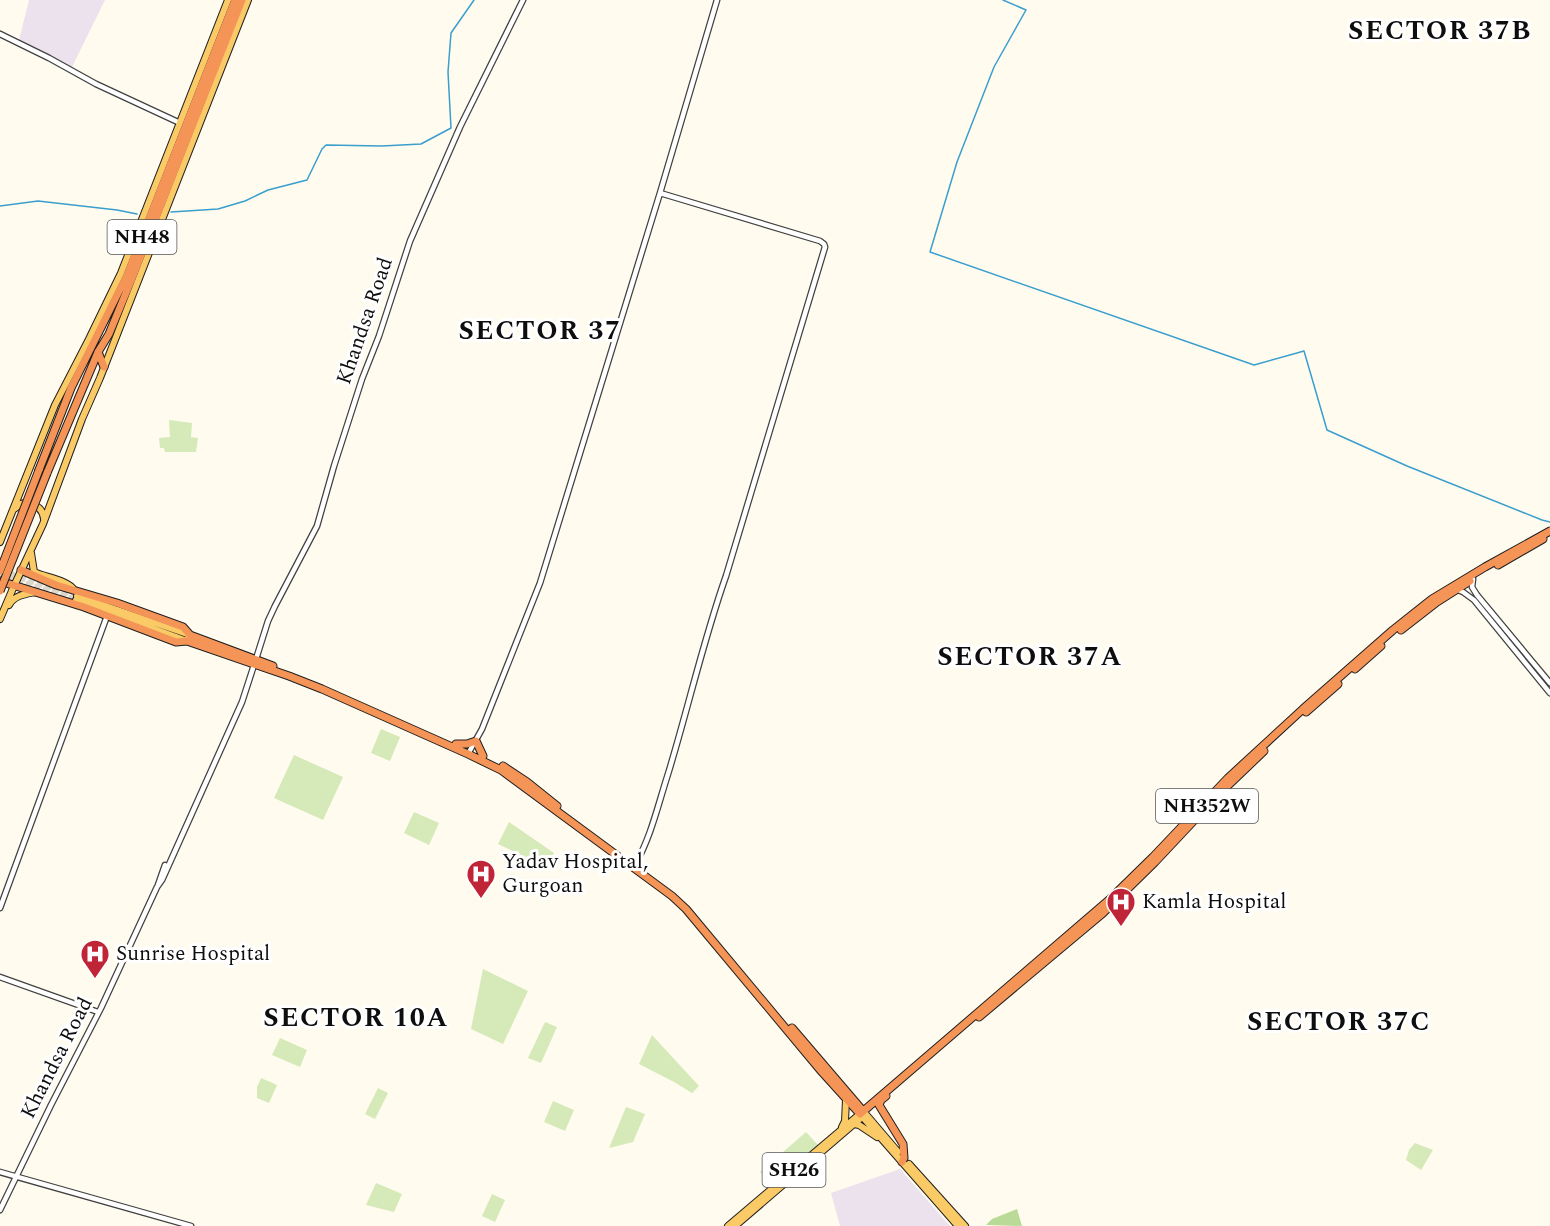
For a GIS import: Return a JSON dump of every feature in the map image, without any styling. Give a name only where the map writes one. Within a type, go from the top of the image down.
[{"type":"highway","name":"NH48","points":[[0,571],[72,388],[127,275],[235,0]]},
{"type":"highway","name":"NH48","points":[[0,592],[98,352],[109,334],[170,192],[243,0]]},
{"type":"highway","points":[[106,305],[108,315]]},
{"type":"highway","points":[[89,339],[101,329]]},
{"type":"highway","points":[[98,352],[104,367]]},
{"type":"highway","name":"NH352W","points":[[863,1114],[1109,900],[1228,778],[1393,636],[1456,589],[1550,533]]},
{"type":"highway","name":"NH352W","points":[[889,1122],[879,1105],[881,1100],[1103,913],[1217,796],[1364,655],[1432,598],[1550,533]]},
{"type":"highway","points":[[25,572],[75,595],[117,603],[183,627],[189,638]]},
{"type":"highway","points":[[0,581],[107,616],[176,642],[189,638],[310,682],[456,744],[525,784],[684,902],[846,1100],[863,1114]]},
{"type":"highway","points":[[310,682],[504,767],[672,896],[711,936],[863,1114]]},
{"type":"highway","points":[[456,744],[476,741],[483,756]]},
{"type":"highway","points":[[873,1105],[889,1122],[901,1140],[903,1160]]},
{"type":"main road","points":[[0,542],[55,405],[121,273],[228,0]]},
{"type":"main road","points":[[0,619],[14,586],[25,572],[27,559],[44,521],[170,192],[248,0]]},
{"type":"main road","points":[[14,509],[28,502],[40,508],[44,521]]},
{"type":"main road","points":[[31,549],[34,572],[67,584],[72,587],[75,595],[189,638]]},
{"type":"main road","points":[[0,563],[25,572]]},
{"type":"main road","points":[[0,592],[9,597]]},
{"type":"main road","points":[[0,624],[11,600],[37,592]]},
{"type":"main road","points":[[842,1128],[845,1120],[846,1100]]},
{"type":"main road","points":[[863,1114],[881,1139],[965,1226]]},
{"type":"main road","points":[[863,1114],[958,1226]]},
{"type":"main road","name":"SH26","points":[[735,1226],[863,1114]]},
{"type":"main road","name":"SH26","points":[[728,1226],[842,1128],[863,1114]]},
{"type":"main road","points":[[854,1124],[881,1139]]},
{"type":"street","name":"Khandsa Road","points":[[0,1210],[162,880],[181,833],[242,702],[268,621],[317,526],[362,379],[407,249],[465,116],[523,0]]},
{"type":"street","points":[[469,752],[476,741],[514,652],[540,584],[717,0]]},
{"type":"street","points":[[0,34],[50,58],[96,84],[180,123]]},
{"type":"street","points":[[635,865],[644,848],[680,738],[714,608],[726,576],[825,247],[819,241],[660,193]]},
{"type":"street","points":[[1473,579],[1472,587],[1475,596],[1550,693]]},
{"type":"street","points":[[1456,589],[1475,596],[1550,683]]},
{"type":"street","points":[[0,908],[107,616]]},
{"type":"street","points":[[0,976],[98,1012]]},
{"type":"street","points":[[0,1172],[191,1226]]},
{"type":"shaded area","points":[[29,0],[105,0],[72,67],[19,40]]},
{"type":"shaded area","points":[[900,1169],[950,1226],[840,1226],[831,1193]]},
{"type":"green space","points":[[169,420],[192,423],[191,437],[198,438],[196,452],[165,452],[164,448],[160,448],[159,438],[170,437]]},
{"type":"green space","points":[[381,729],[400,737],[390,761],[371,753]]},
{"type":"green space","points":[[294,755],[343,777],[323,820],[274,798]]},
{"type":"green space","points":[[414,812],[439,823],[429,845],[404,833]]},
{"type":"green space","points":[[509,822],[554,853],[547,867],[498,844]]},
{"type":"green space","points":[[483,969],[528,991],[503,1044],[471,1029]]},
{"type":"green space","points":[[545,1022],[557,1027],[541,1063],[528,1058]]},
{"type":"green space","points":[[652,1035],[699,1086],[692,1093],[639,1064]]},
{"type":"green space","points":[[280,1038],[307,1050],[300,1067],[272,1055]]},
{"type":"green space","points":[[261,1078],[277,1085],[269,1103],[257,1098],[257,1087]]},
{"type":"green space","points":[[378,1088],[388,1093],[375,1119],[365,1114]]},
{"type":"green space","points":[[553,1101],[574,1110],[565,1131],[544,1122]]},
{"type":"green space","points":[[626,1107],[645,1114],[633,1142],[609,1148]]},
{"type":"green space","points":[[806,1132],[818,1145],[771,1185],[760,1172]]},
{"type":"green space","points":[[1415,1143],[1433,1150],[1421,1170],[1406,1160],[1409,1150]]},
{"type":"green space","points":[[376,1183],[402,1194],[394,1212],[366,1205]]},
{"type":"green space","points":[[492,1194],[505,1200],[495,1222],[482,1216]]},
{"type":"green space","points":[[1017,1209],[1022,1226],[986,1225],[992,1219]]},
{"type":"waterway","points":[[171,212],[218,209],[245,201],[268,190],[307,180],[326,145],[421,144],[451,128],[448,72],[451,33],[474,0]]},
{"type":"waterway","points":[[1003,0],[1026,10],[994,67],[957,162],[930,252],[1254,365],[1304,351],[1327,430],[1407,466],[1550,522]]},
{"type":"waterway","points":[[0,206],[38,201],[137,214]]},
{"type":"tunnel","points":[[3,571],[77,596]]},
{"type":"tunnel","points":[[0,575],[76,600]]},
{"type":"place","name":"Yadav Hospital, Gurgoan","points":[[481,900]]},
{"type":"place","name":"Kamla Hospital","points":[[1121,928]]},
{"type":"place","name":"Sunrise Hospital","points":[[95,980]]},
{"type":"district","name":"SECTOR 37B","points":[[1440,31]]},
{"type":"district","name":"SECTOR 37","points":[[540,331]]},
{"type":"district","name":"SECTOR 37A","points":[[1030,657]]},
{"type":"district","name":"SECTOR 10A","points":[[356,1018]]},
{"type":"district","name":"SECTOR 37C","points":[[1339,1022]]}]
